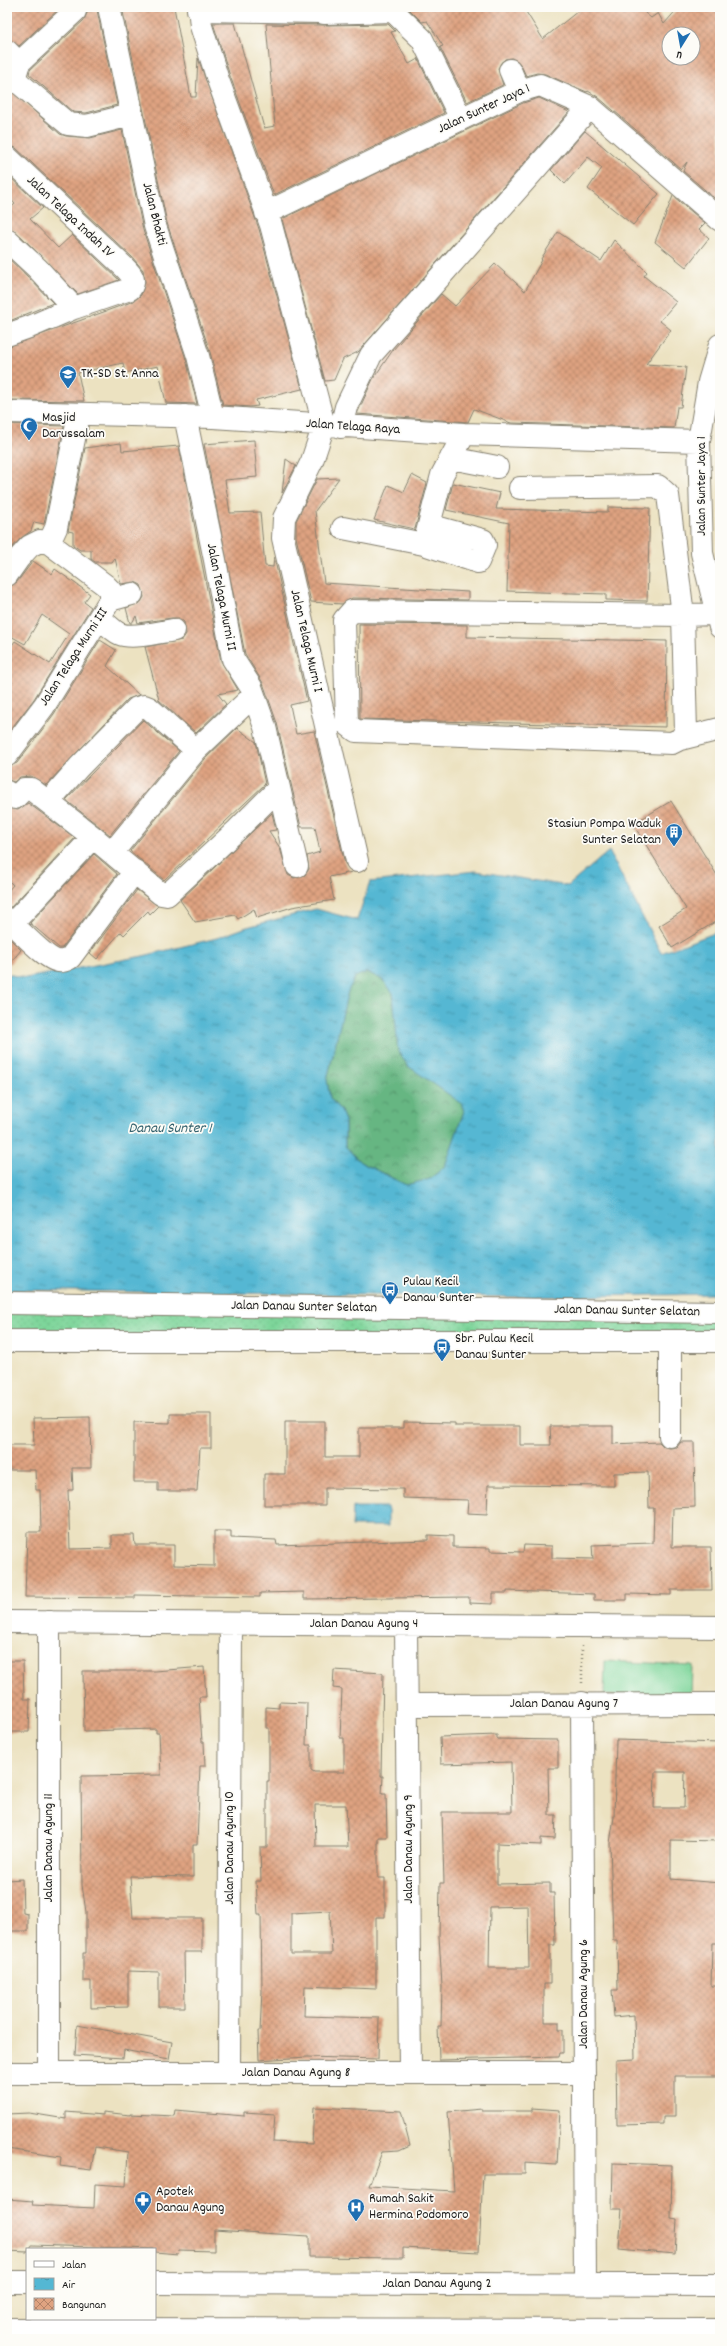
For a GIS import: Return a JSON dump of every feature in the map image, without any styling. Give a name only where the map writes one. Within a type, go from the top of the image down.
[{"type":"street","points":[[76,7],[75,11],[13,57],[15,76],[19,83],[68,124],[87,126],[130,114]]},
{"type":"street","name":"Jalan Bhakti","points":[[109,7],[130,114],[155,226],[198,356],[213,416]]},
{"type":"street","points":[[333,426],[266,213],[218,80],[201,26],[199,9],[320,9],[393,11],[422,39],[461,119]]},
{"type":"street","points":[[510,70],[519,91]]},
{"type":"street","name":"Jalan Sunter Jaya 1","points":[[266,213],[519,91],[540,84],[590,107],[720,220]]},
{"type":"street","name":"Jalan Telaga Murni I","points":[[357,861],[283,538],[284,518],[312,461],[346,407],[371,355],[590,107]]},
{"type":"street","name":"Jalan Telaga Indah IV","points":[[7,157],[133,276],[133,285],[130,289],[74,308]]},
{"type":"street","points":[[7,240],[74,308],[32,326],[7,334]]},
{"type":"street","name":"Jalan Sunter Jaya 1","points":[[718,621],[702,553],[699,441],[709,382],[720,344]]},
{"type":"street","name":"Jalan Telaga Raya","points":[[7,412],[213,416],[333,426],[464,434],[699,441]]},
{"type":"street","points":[[7,575],[30,546],[40,541],[49,543],[56,528],[79,414]]},
{"type":"street","name":"Jalan Telaga Murni II","points":[[185,416],[215,560],[233,659],[254,695],[265,727],[278,789],[297,866]]},
{"type":"street","points":[[343,528],[427,534],[442,474],[464,434]]},
{"type":"street","points":[[451,458],[498,466]]},
{"type":"street","points":[[520,488],[658,486],[668,495],[683,615],[686,732],[680,739]]},
{"type":"street","name":"Jalan Telaga Murni III","points":[[7,755],[44,706],[105,609],[110,590],[49,543]]},
{"type":"street","points":[[132,594],[105,609],[119,634],[149,634],[174,630]]},
{"type":"street","points":[[718,621],[683,615],[352,611],[344,620],[347,724],[356,731],[672,743],[680,739],[720,729]]},
{"type":"street","points":[[112,853],[196,750],[254,695]]},
{"type":"street","points":[[48,802],[79,767],[137,708],[144,706],[149,708],[196,750]]},
{"type":"street","points":[[10,800],[28,788],[93,837],[161,894],[170,893],[278,789]]},
{"type":"street","points":[[93,837],[10,921],[50,957],[58,962],[70,958],[135,871]]},
{"type":"street","name":"Jalan Danau Sunter Selatan","points":[[7,1303],[720,1312]]},
{"type":"street","name":"Jalan Danau Sunter Selatan","points":[[7,1341],[720,1341]]},
{"type":"street","points":[[670,1341],[670,1436]]},
{"type":"street","name":"Jalan Danau Agung 4","points":[[7,1622],[720,1627]]},
{"type":"street","name":"Jalan Danau Agung 11","points":[[49,1622],[49,2073]]},
{"type":"street","name":"Jalan Danau Agung 10","points":[[229,2073],[231,1624]]},
{"type":"street","name":"Jalan Danau Agung 9","points":[[406,1624],[408,1705],[410,2073]]},
{"type":"street","name":"Jalan Danau Agung 7","points":[[408,1705],[582,1703],[720,1704]]},
{"type":"street","name":"Jalan Danau Agung 6","points":[[582,1703],[585,2284]]},
{"type":"street","name":"Jalan Danau Agung 8","points":[[7,2073],[584,2073]]},
{"type":"street","points":[[7,2282],[26,2282]]},
{"type":"street","name":"Jalan Danau Agung 2","points":[[156,2283],[720,2285]]},
{"type":"street","points":[[7,2329],[72,2334],[526,2335],[720,2330]]},
{"type":"path","points":[[582,1626],[582,1703]]},
{"type":"green space","points":[[367,972],[383,980],[393,993],[398,1051],[408,1066],[461,1103],[464,1111],[445,1166],[430,1179],[406,1185],[360,1162],[345,1146],[345,1121],[341,1111],[330,1098],[327,1080],[348,991],[355,977]]},
{"type":"green space","points":[[7,1303],[720,1312],[720,1341],[7,1341]]},
{"type":"green space","points":[[605,1661],[692,1665],[691,1699],[604,1695]]},
{"type":"water","name":"Danau Sunter 1","points":[[609,851],[661,953],[720,931],[720,1294],[516,1297],[7,1290],[7,974],[26,978],[143,956],[217,938],[247,927],[316,909],[357,920],[370,882],[476,871],[568,886]],"holes":[[[367,972],[383,980],[393,993],[398,1051],[408,1066],[461,1103],[464,1111],[445,1166],[430,1179],[406,1185],[360,1162],[345,1146],[345,1121],[341,1111],[330,1098],[327,1080],[348,991],[355,977]]]},
{"type":"water","points":[[353,1507],[388,1507],[388,1526],[352,1526]]},
{"type":"building","points":[[7,7],[61,7],[19,46],[7,39]]},
{"type":"building","points":[[122,7],[174,7],[191,97],[196,97],[198,58],[259,229],[302,389],[256,400],[258,406],[250,407],[223,405],[210,352],[167,223]]},
{"type":"building","points":[[407,7],[458,7],[459,10],[464,7],[523,7],[543,39],[583,7],[638,7],[651,18],[658,13],[664,24],[679,7],[720,7],[720,203],[683,171],[687,162],[681,169],[598,97],[588,91],[587,92],[545,74],[537,73],[526,76],[521,65],[512,58],[505,59],[498,68],[503,85],[467,102],[440,47],[443,46],[427,21],[422,22]]},
{"type":"building","points":[[97,10],[117,105],[86,113],[73,112],[29,74],[30,70],[84,20],[88,11]]},
{"type":"building","points":[[213,23],[235,23],[264,128],[275,126],[266,24],[388,24],[395,31],[391,32],[409,64],[418,59],[444,113],[274,195],[230,76]]},
{"type":"building","points":[[7,87],[60,134],[90,138],[122,130],[143,230],[186,359],[197,404],[166,403],[158,366],[125,373],[123,363],[78,373],[84,401],[7,400],[7,347],[134,301],[141,295],[145,282],[143,270],[132,257],[16,148],[7,145]]},
{"type":"building","points":[[539,98],[569,112],[358,352],[343,359],[334,380],[325,381],[282,219],[523,103]]},
{"type":"building","points":[[585,131],[659,194],[633,225],[588,189],[602,168],[588,157],[565,184],[551,170]]},
{"type":"building","points":[[10,177],[43,208],[30,219],[58,248],[72,235],[119,280],[78,294],[16,231],[7,228],[7,211],[15,204],[7,195],[7,181]]},
{"type":"building","points":[[673,196],[705,223],[699,229],[709,238],[686,267],[655,242]]},
{"type":"building","points":[[558,232],[601,261],[614,240],[647,272],[644,276],[676,302],[660,321],[671,330],[646,364],[686,367],[681,407],[677,407],[674,428],[511,423],[474,409],[468,422],[357,414],[373,379],[393,350],[441,294],[455,306],[495,264],[525,291],[542,260],[541,259]]},
{"type":"building","points":[[7,257],[28,277],[53,303],[7,322]]},
{"type":"building","points":[[7,424],[64,426],[44,524],[34,522],[31,531],[21,538],[7,553]]},
{"type":"building","points":[[254,440],[257,477],[225,480],[230,513],[260,512],[265,566],[273,567],[274,557],[307,701],[290,705],[296,734],[314,731],[345,864],[352,872],[329,877],[334,900],[292,907],[257,918],[254,909],[238,919],[235,915],[195,922],[180,900],[272,813],[276,830],[269,831],[280,848],[288,875],[294,878],[305,875],[309,869],[307,856],[320,852],[315,827],[301,827],[277,723],[263,683],[245,654],[204,444]]},
{"type":"building","points":[[121,443],[122,451],[179,446],[221,661],[238,690],[218,694],[226,704],[196,733],[159,700],[145,647],[182,640],[186,634],[184,622],[179,618],[172,618],[138,623],[136,616],[132,623],[130,623],[126,608],[141,602],[144,597],[141,585],[135,582],[121,584],[115,558],[112,562],[95,562],[91,559],[91,550],[80,550],[73,545],[73,532],[68,531],[85,448]]},
{"type":"building","points":[[286,459],[296,466],[282,493]]},
{"type":"building","points":[[412,475],[427,483],[415,529],[374,520],[388,485],[404,492]]},
{"type":"building","points":[[339,478],[315,511],[324,583],[468,592],[468,600],[352,598],[342,604],[311,602],[296,537],[296,521],[317,479]]},
{"type":"building","points":[[453,483],[500,493],[496,509],[608,512],[608,507],[650,508],[647,601],[606,600],[606,594],[507,591],[509,523],[446,510]]},
{"type":"building","points":[[33,561],[52,574],[55,569],[90,594],[84,602],[91,607],[34,699],[7,734],[7,652],[15,641],[50,664],[69,634],[42,615],[25,644],[7,634],[7,587],[17,582]]},
{"type":"building","points":[[359,624],[467,625],[467,637],[667,641],[666,727],[360,719]]},
{"type":"building","points":[[100,640],[116,650],[107,666],[139,695],[128,699],[46,785],[31,776],[20,777],[14,782],[7,780],[7,767],[17,763],[54,714]]},
{"type":"building","points":[[143,720],[179,751],[110,835],[66,800]]},
{"type":"building","points":[[237,728],[256,742],[265,784],[164,880],[130,851],[205,759]]},
{"type":"building","name":"Stasiun Pompa Waduk Sunter Selatan","points":[[671,801],[720,880],[720,919],[672,948],[659,926],[686,909],[633,824]]},
{"type":"building","points":[[28,803],[75,838],[11,907],[7,907],[7,892],[13,885],[7,879],[7,808],[18,810]]},
{"type":"building","points":[[94,854],[117,874],[62,948],[59,948],[30,923]]},
{"type":"building","points":[[137,890],[158,906],[150,914],[148,911],[124,935],[121,932],[97,959],[90,953]]},
{"type":"building","points":[[7,936],[21,950],[7,967]]},
{"type":"building","points":[[170,1414],[211,1414],[211,1448],[200,1448],[197,1491],[158,1491],[158,1482],[134,1482],[134,1422],[170,1423]]},
{"type":"building","points":[[90,1417],[91,1468],[72,1468],[73,1490],[68,1490],[70,1549],[112,1548],[112,1535],[134,1535],[135,1545],[174,1545],[174,1565],[214,1566],[214,1531],[231,1531],[231,1538],[276,1540],[277,1545],[428,1540],[428,1535],[453,1536],[453,1547],[490,1548],[490,1551],[523,1552],[524,1545],[552,1546],[552,1558],[593,1559],[592,1545],[653,1543],[654,1508],[649,1508],[648,1472],[614,1473],[614,1486],[488,1485],[487,1514],[467,1513],[468,1500],[403,1498],[403,1489],[325,1488],[325,1505],[264,1505],[264,1474],[285,1474],[285,1421],[325,1421],[325,1457],[359,1457],[359,1428],[404,1428],[404,1422],[455,1423],[455,1426],[520,1426],[520,1445],[551,1445],[550,1426],[613,1426],[613,1444],[659,1442],[664,1447],[670,1448],[677,1447],[681,1442],[694,1442],[695,1507],[673,1508],[672,1547],[711,1547],[712,1590],[671,1590],[671,1595],[627,1594],[627,1600],[594,1600],[594,1594],[507,1591],[507,1593],[493,1593],[493,1604],[469,1603],[469,1597],[304,1599],[304,1592],[260,1593],[260,1597],[135,1595],[135,1598],[25,1597],[27,1532],[41,1532],[40,1490],[36,1490],[35,1470],[7,1470],[7,1445],[34,1445],[33,1418]]},
{"type":"building","points":[[9,1661],[23,1661],[24,1699],[30,1699],[29,1732],[8,1732],[7,1670],[9,1670]]},
{"type":"building","points":[[204,1667],[206,1697],[199,1697],[205,1766],[200,1766],[197,1844],[193,1844],[193,1877],[130,1876],[133,1918],[202,1918],[202,1952],[184,1952],[185,2007],[159,2007],[159,1972],[128,1971],[128,2007],[91,2008],[91,1981],[83,1981],[83,1953],[86,1953],[86,1912],[82,1885],[81,1776],[161,1775],[159,1733],[156,1733],[156,1729],[84,1731],[83,1671],[155,1671]]},
{"type":"building","points":[[334,1670],[383,1673],[381,1776],[383,1776],[382,1794],[386,1794],[387,1837],[378,1837],[378,1878],[385,1878],[385,1917],[376,1917],[376,1989],[305,1986],[304,2016],[379,2018],[378,2059],[307,2057],[259,2060],[258,2031],[260,2031],[262,1991],[261,1915],[258,1915],[256,1881],[261,1881],[260,1847],[267,1847],[269,1728],[266,1728],[266,1707],[279,1708],[279,1702],[307,1703],[306,1745],[311,1745],[311,1770],[314,1772],[344,1772],[344,1738],[340,1738],[342,1689],[333,1688]],"holes":[[[315,1805],[346,1805],[348,1847],[316,1847]],[[330,1911],[332,1954],[291,1954],[291,1913]]]},
{"type":"building","points":[[497,1735],[497,1739],[558,1740],[558,1768],[548,1768],[549,1815],[556,1815],[555,1839],[541,1838],[541,1845],[497,1843],[497,1884],[550,1883],[550,1893],[554,1893],[555,1945],[550,1945],[550,1984],[544,1984],[544,2022],[559,2022],[559,2030],[563,2030],[563,2053],[560,2053],[559,2057],[439,2060],[438,2026],[441,2026],[442,1986],[439,1936],[440,1883],[444,1883],[442,1812],[512,1812],[511,1762],[441,1764],[440,1737]],"holes":[[[528,1906],[529,1968],[489,1968],[490,1907]]]},
{"type":"building","points":[[616,1740],[720,1743],[720,1841],[671,1840],[671,1879],[720,1883],[720,1943],[712,1943],[711,1986],[720,1986],[720,2076],[675,2076],[675,2117],[663,2117],[663,2124],[617,2125],[616,2060],[635,2059],[634,2015],[614,2017],[612,1990],[618,1990],[617,1940],[613,1940],[610,1843],[614,1817]],"holes":[[[655,1772],[685,1772],[684,1808],[654,1808]]]},
{"type":"building","points":[[22,1879],[23,1913],[28,1914],[28,1931],[7,1931],[7,1880]]},
{"type":"building","points":[[77,2025],[172,2042],[169,2059],[124,2050],[123,2058],[75,2055]]},
{"type":"building","points":[[314,2107],[401,2111],[410,2146],[399,2151],[382,2152],[369,2186],[454,2191],[448,2112],[482,2109],[482,2111],[532,2111],[532,2108],[560,2110],[557,2165],[525,2163],[525,2174],[483,2174],[479,2252],[403,2248],[403,2258],[309,2257],[309,2236],[214,2230],[214,2251],[179,2250],[178,2254],[156,2252],[156,2248],[31,2245],[29,2248],[26,2248],[26,2252],[7,2251],[7,2199],[33,2201],[32,2205],[94,2208],[95,2184],[126,2186],[128,2152],[95,2147],[91,2170],[60,2166],[61,2157],[7,2149],[7,2114],[29,2113],[66,2119],[66,2112],[103,2115],[103,2112],[130,2115],[174,2116],[175,2110],[244,2116],[244,2112],[275,2114],[273,2142],[312,2144]]},
{"type":"building","points":[[613,2163],[672,2165],[671,2219],[677,2220],[675,2254],[619,2249],[622,2209],[612,2209]]},
{"type":"place","name":"TK-SD St. Anna","points":[[68,389]]},
{"type":"place","name":"Masjid Darussalam","points":[[29,441]]},
{"type":"place","name":"Stasiun Pompa Waduk Sunter Selatan","points":[[674,847]]},
{"type":"place","name":"Pulau Kecil Danau Sunter","points":[[390,1305]]},
{"type":"place","name":"Sbr. Pulau Kecil Danau Sunter","points":[[442,1362]]},
{"type":"place","name":"Apotek Danau Agung","points":[[143,2215]]},
{"type":"place","name":"Rumah Sakit Hermina Podomoro","points":[[356,2222]]}]
